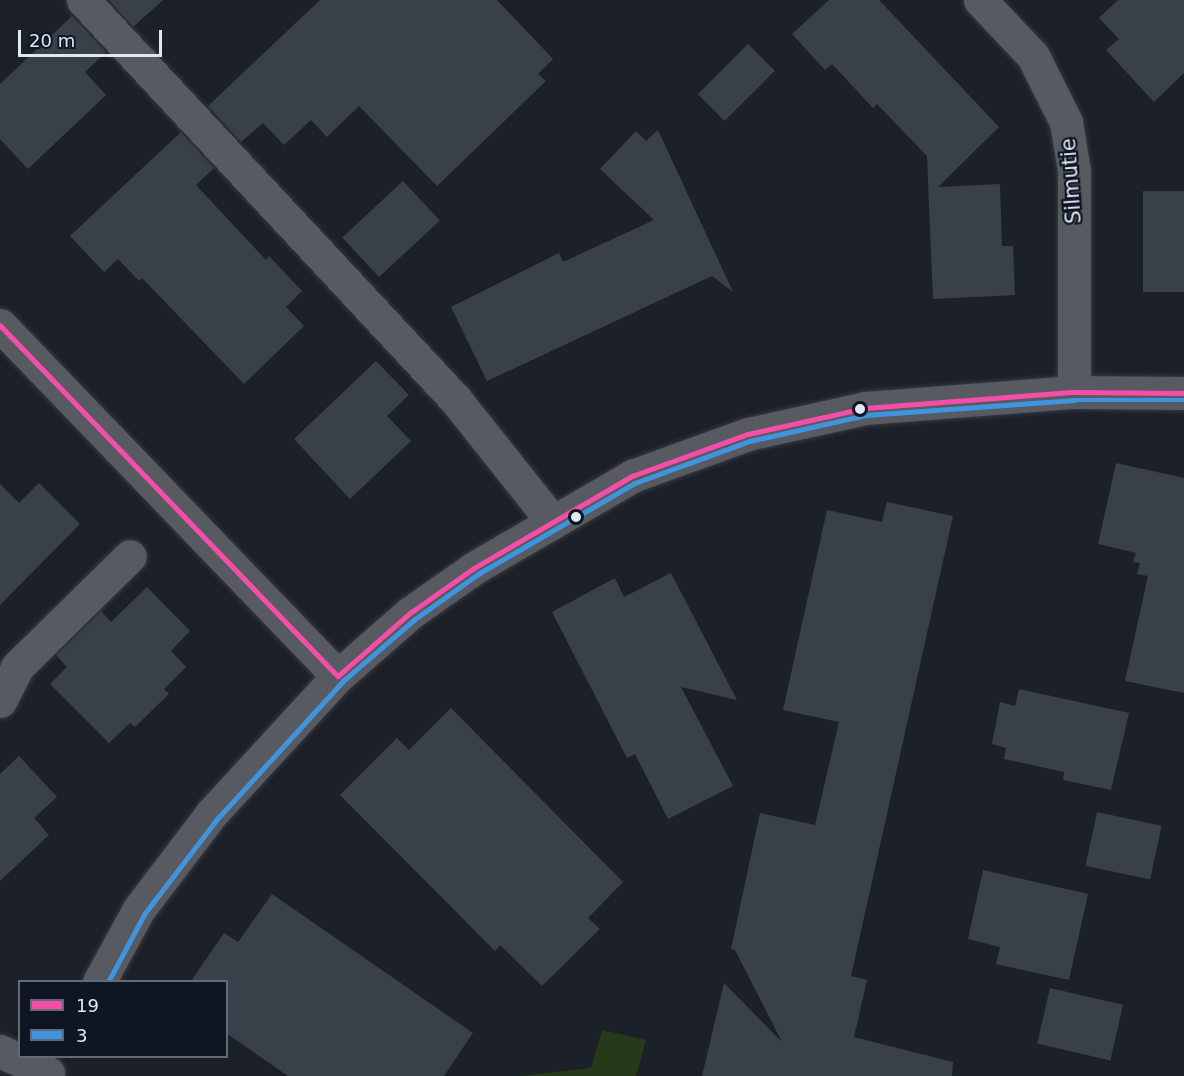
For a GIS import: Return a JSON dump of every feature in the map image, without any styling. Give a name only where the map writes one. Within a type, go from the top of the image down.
[{"type":"street","points":[[83,0],[455,399],[553,522]]},
{"type":"street","name":"Silmutie","points":[[980,0],[1033,56],[1066,122],[1074,171],[1074,392]]},
{"type":"street","points":[[0,325],[338,676]]},
{"type":"street","points":[[100,980],[139,909],[212,813],[338,676],[410,613],[474,568],[632,476],[748,434],[865,408],[1074,392],[1184,393]]},
{"type":"street","points":[[0,701],[17,667],[130,556]]},
{"type":"street","points":[[0,1051],[18,1057]]},
{"type":"street","points":[[19,1058],[50,1069]]},
{"type":"green space","points":[[602,1030],[646,1040],[636,1076],[520,1076],[591,1068]]},
{"type":"building","points":[[109,0],[163,0],[133,27]]},
{"type":"building","points":[[320,0],[497,0],[553,59],[538,74],[546,81],[437,186],[359,106],[327,137],[311,120],[284,145],[263,123],[241,142],[208,106]]},
{"type":"building","points":[[829,0],[879,0],[999,127],[938,187],[1000,184],[1002,246],[1013,246],[1015,295],[933,299],[927,156],[877,104],[873,108],[832,64],[825,70],[792,34]]},
{"type":"building","points":[[1118,0],[1184,0],[1184,73],[1154,102],[1106,50],[1119,39],[1099,18]]},
{"type":"building","points":[[72,16],[106,52],[85,72],[106,95],[28,169],[0,139],[0,84]]},
{"type":"building","points":[[748,44],[775,71],[725,121],[698,94]]},
{"type":"building","points":[[658,130],[733,292],[712,276],[487,381],[451,307],[559,253],[563,262],[654,220],[600,169],[636,131],[646,141]]},
{"type":"building","points":[[181,132],[214,168],[196,185],[266,260],[269,256],[302,291],[286,307],[304,326],[244,384],[142,278],[139,281],[118,259],[104,272],[70,236]]},
{"type":"building","points":[[403,181],[440,220],[379,277],[342,238]]},
{"type":"building","points":[[1143,191],[1184,191],[1184,292],[1143,292]]},
{"type":"building","points":[[376,361],[409,395],[387,416],[411,441],[350,499],[294,439]]},
{"type":"building","points":[[1116,463],[1184,478],[1184,693],[1125,681],[1148,576],[1137,574],[1140,563],[1133,562],[1136,553],[1098,544]]},
{"type":"building","points":[[39,483],[80,524],[0,605],[0,484],[19,503]]},
{"type":"building","points":[[887,502],[953,516],[851,976],[867,980],[854,1037],[953,1062],[952,1076],[702,1076],[724,983],[782,1042],[735,950],[731,949],[760,813],[815,825],[839,722],[783,710],[827,510],[882,522]]},
{"type":"building","points":[[671,573],[737,700],[681,687],[733,786],[668,819],[635,754],[627,758],[552,612],[615,578],[624,597]]},
{"type":"building","points":[[147,587],[190,631],[171,651],[186,667],[164,689],[169,694],[135,727],[130,723],[109,743],[50,684],[67,667],[56,655],[101,611],[111,622]]},
{"type":"building","points":[[1019,689],[1129,713],[1111,790],[1063,780],[1064,772],[1004,759],[1006,748],[992,744],[1000,702],[1015,706]]},
{"type":"building","points":[[451,708],[623,882],[588,918],[600,929],[542,986],[500,945],[495,951],[340,795],[397,738],[409,750]]},
{"type":"building","points":[[19,756],[57,797],[34,818],[49,835],[0,881],[0,774]]},
{"type":"building","points":[[1097,812],[1162,826],[1150,880],[1086,866]]},
{"type":"building","points":[[983,870],[1088,894],[1069,980],[996,964],[1000,947],[968,939]]},
{"type":"building","points":[[272,894],[473,1033],[444,1076],[288,1076],[228,1034],[228,980],[192,980],[224,933],[238,942]]},
{"type":"building","points":[[1050,988],[1123,1005],[1110,1060],[1037,1044]]},
{"type":"transit line","name":"19","points":[[0,325],[338,676]]},
{"type":"transit line","name":"19","points":[[338,676],[410,613],[474,568],[632,476],[748,434],[865,408],[1074,392],[1184,393]]},
{"type":"transit line","name":"3","points":[[109,980],[145,913],[218,818],[343,681],[415,619],[478,574],[635,483],[750,441],[866,415],[1074,400],[1184,400]]}]
